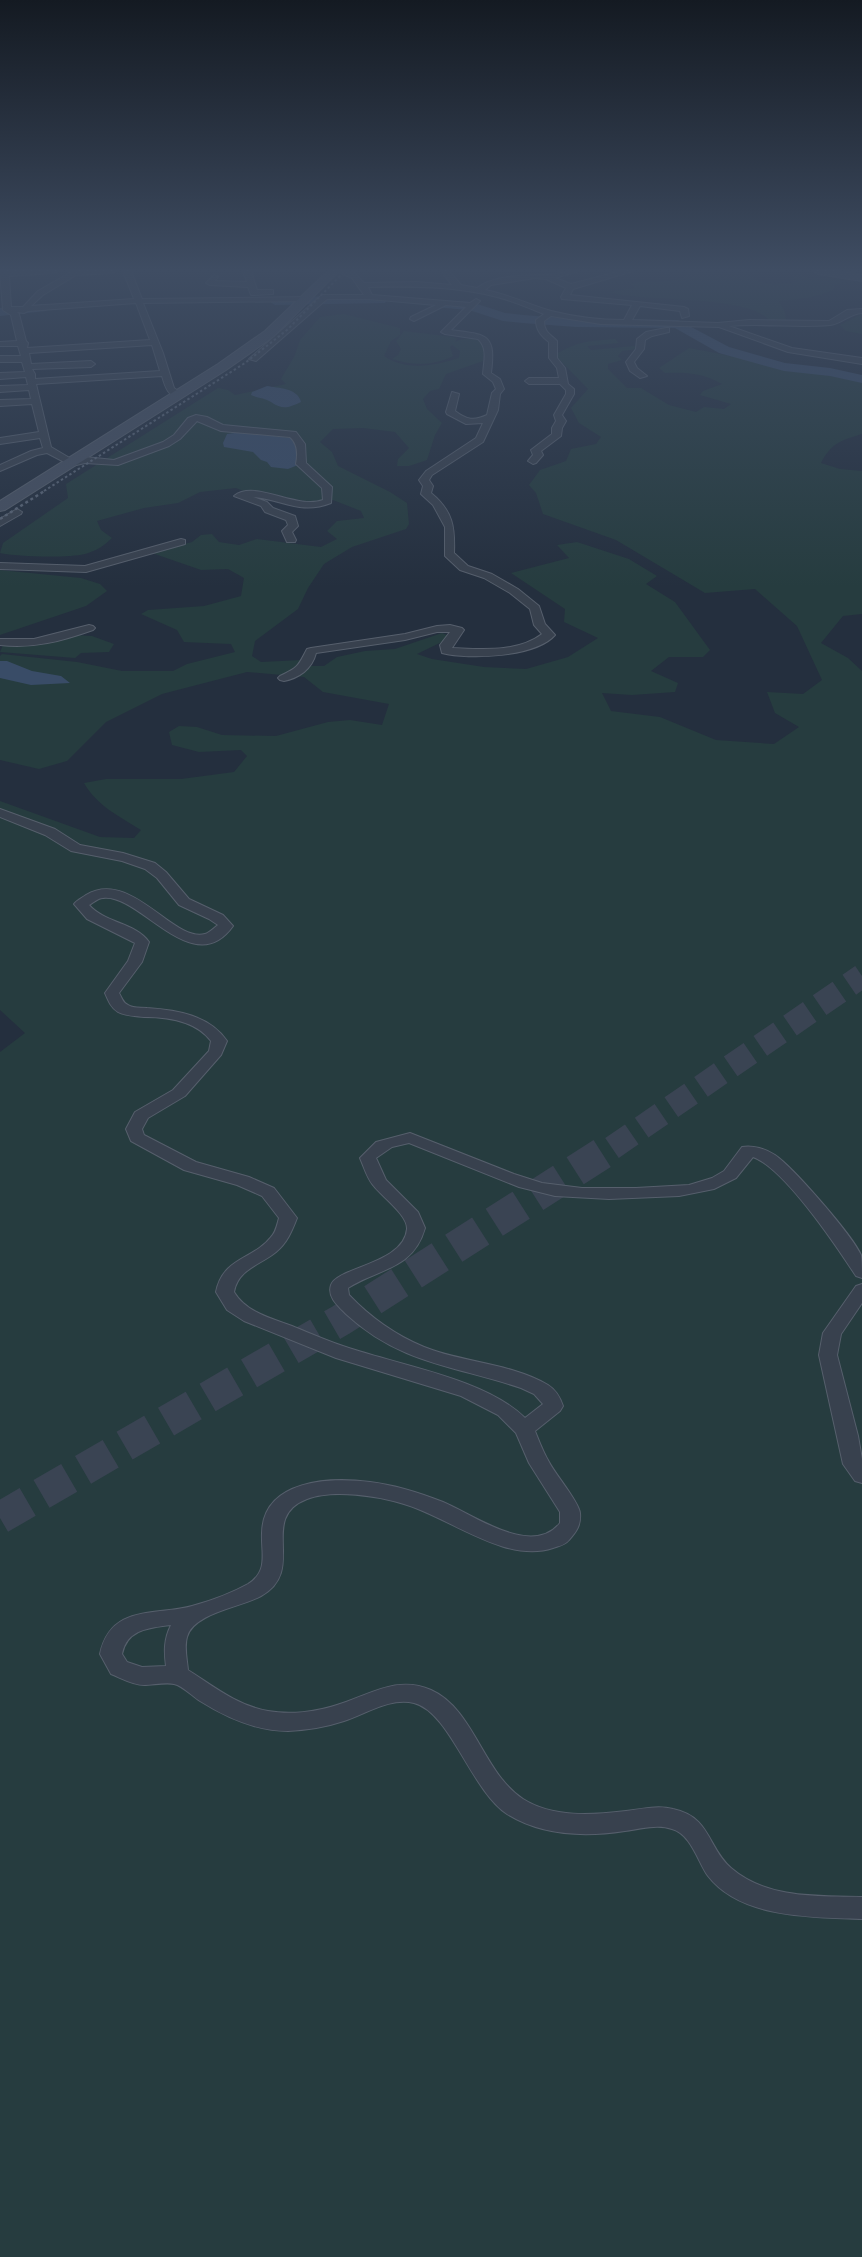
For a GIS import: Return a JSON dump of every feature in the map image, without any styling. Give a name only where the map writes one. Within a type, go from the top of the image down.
[{"type":"street","points":[[0,389],[16,376]]},
{"type":"street","points":[[31,376],[48,450]]},
{"type":"street","points":[[167,376],[170,389],[178,395]]},
{"type":"street","points":[[0,507],[207,376]]},
{"type":"street","points":[[284,678],[300,671],[310,660],[311,651],[358,642],[406,637],[444,626],[458,630],[446,645],[446,651],[482,652],[519,648],[542,642],[549,635],[540,625],[535,608],[514,591],[488,576],[464,568],[448,554],[450,527],[437,503],[426,494],[428,486],[424,480],[430,473],[480,440],[489,417],[494,410],[496,393],[500,389],[497,381],[490,376]]},
{"type":"street","points":[[533,461],[538,455],[536,450],[556,436],[558,432],[557,428],[560,420],[558,415],[570,394],[570,389],[564,385],[563,376]]},
{"type":"street","points":[[529,380],[564,381]]},
{"type":"street","points":[[455,394],[450,412],[458,418],[464,422],[481,423],[489,417]]},
{"type":"street","points":[[0,403],[36,402]]},
{"type":"street","points":[[0,468],[34,453],[48,450],[72,463],[86,460],[106,464],[122,460],[166,444],[177,437],[191,420],[196,418],[204,419],[221,428],[292,434],[297,437],[303,452],[301,464],[327,487],[328,501],[312,506],[261,496],[239,496],[264,504],[269,510],[291,518],[293,526],[287,531],[291,540]]},
{"type":"street","points":[[0,441],[44,434]]},
{"type":"street","points":[[0,523],[18,512]]},
{"type":"street","points":[[0,566],[86,569],[181,542]]},
{"type":"street","points":[[0,642],[28,644],[57,639],[89,628]]},
{"type":"street","points":[[0,813],[42,828],[60,837],[73,848],[108,853],[150,866],[164,876],[174,892],[189,906],[220,918],[226,926],[221,932],[207,938],[191,938],[176,932],[123,896],[99,893],[86,898],[81,904],[93,917],[130,933],[142,942],[141,953],[119,980],[112,993],[116,1002],[126,1010],[165,1014],[202,1024],[213,1032],[219,1041],[216,1052],[179,1093],[141,1115],[134,1129],[136,1138],[190,1166],[243,1181],[268,1192],[288,1218],[286,1230],[277,1243],[262,1255],[243,1266],[230,1278],[225,1292],[233,1306],[250,1317],[343,1353],[468,1391],[505,1410],[524,1429],[539,1463],[570,1511],[570,1525],[558,1538],[541,1544],[498,1537],[436,1508],[396,1493],[372,1489],[347,1488],[302,1492],[284,1501],[275,1516],[272,1533],[275,1566],[269,1580],[252,1592],[191,1614],[153,1620],[128,1627],[116,1638],[111,1654],[119,1668],[141,1676],[178,1675],[238,1712],[270,1721],[307,1721],[341,1712],[383,1695],[403,1692],[424,1698],[438,1708],[452,1724],[485,1777],[506,1799],[531,1814],[556,1822],[588,1825],[620,1822],[650,1816],[677,1819],[696,1833],[722,1874],[749,1892],[775,1903],[862,1908]]},
{"type":"street","points":[[524,1429],[553,1406],[549,1395],[533,1384],[428,1356],[393,1340],[365,1322],[340,1297],[340,1286],[351,1278],[392,1261],[412,1242],[416,1228],[412,1216],[379,1182],[368,1158],[376,1147],[393,1139],[410,1138],[542,1188],[578,1193],[671,1192],[704,1188],[729,1176],[741,1157],[748,1151],[761,1153],[771,1159],[790,1178],[835,1229],[862,1272]]},
{"type":"street","points":[[862,1290],[832,1333],[828,1354],[853,1464],[862,1476]]},
{"type":"street","points":[[178,1675],[174,1642],[180,1626],[191,1614]]},
{"type":"green space","points":[[283,376],[445,376],[439,389],[430,391],[423,399],[427,409],[442,423],[435,435],[427,460],[409,466],[397,466],[398,459],[409,448],[395,432],[363,428],[333,429],[320,442],[332,452],[338,466],[390,492],[407,503],[409,524],[406,529],[352,547],[324,564],[308,588],[298,609],[255,641],[252,656],[261,662],[301,660],[310,666],[324,666],[337,657],[365,651],[395,649],[442,633],[452,637],[417,654],[432,659],[484,667],[526,669],[568,657],[598,638],[564,622],[565,609],[511,573],[569,558],[557,545],[577,542],[629,559],[657,576],[646,584],[675,602],[710,650],[703,657],[669,657],[651,671],[678,683],[675,692],[632,695],[602,693],[611,711],[660,717],[716,740],[774,744],[799,727],[775,713],[767,692],[803,694],[822,680],[797,626],[755,589],[705,593],[616,540],[543,514],[536,493],[529,485],[540,470],[566,461],[571,449],[596,444],[601,437],[579,423],[571,408],[588,389],[576,376],[615,376],[627,388],[641,388],[669,405],[696,412],[704,407],[724,409],[731,404],[700,395],[703,391],[722,384],[702,376],[833,376],[862,382],[862,434],[838,443],[829,451],[821,463],[840,469],[862,471],[862,614],[843,616],[821,643],[848,658],[862,671],[862,2257],[0,2257],[0,1052],[25,1033],[0,1010],[0,801],[100,837],[134,838],[141,830],[102,804],[84,783],[106,779],[181,779],[234,772],[247,756],[241,750],[199,752],[172,745],[169,732],[179,726],[197,727],[222,735],[276,736],[328,722],[350,720],[382,725],[389,704],[323,692],[304,677],[247,672],[162,694],[106,722],[67,761],[39,769],[0,760],[0,656],[2,654],[77,662],[122,671],[173,671],[187,664],[235,652],[231,644],[184,642],[177,630],[141,614],[148,610],[204,606],[241,596],[244,578],[228,569],[201,570],[152,553],[192,542],[201,535],[212,534],[219,542],[239,545],[257,539],[321,547],[337,539],[327,531],[337,521],[364,518],[361,511],[333,500],[312,503],[269,493],[246,492],[236,488],[200,492],[178,503],[144,508],[97,521],[101,530],[112,538],[100,548],[85,554],[43,556],[0,553],[3,543],[68,498],[66,484],[218,388],[228,390],[235,395],[286,384],[281,379]]},
{"type":"green space","points":[[0,570],[81,578],[100,584],[107,591],[86,606],[0,635]]},
{"type":"green space","points":[[75,635],[92,636],[114,644],[109,652],[81,653],[75,658],[0,652],[3,645],[33,646]]},
{"type":"water","points":[[267,386],[292,391],[299,397],[301,402],[289,407],[282,407],[251,395],[252,392]]},
{"type":"water","points":[[242,432],[291,438],[298,454],[298,465],[288,469],[271,467],[253,452],[224,447],[223,443],[227,434]]},
{"type":"water","points":[[0,661],[7,661],[32,671],[61,676],[70,683],[31,685],[0,678]]},
{"type":"waterway","points":[[850,376],[862,379]]},
{"type":"tunnel","points":[[612,1148],[862,976]]},
{"type":"tunnel","points":[[0,1518],[341,1320],[614,1146]]},
{"type":"railway","points":[[44,491],[224,376]]},
{"type":"railway","points":[[0,519],[46,490]]}]
